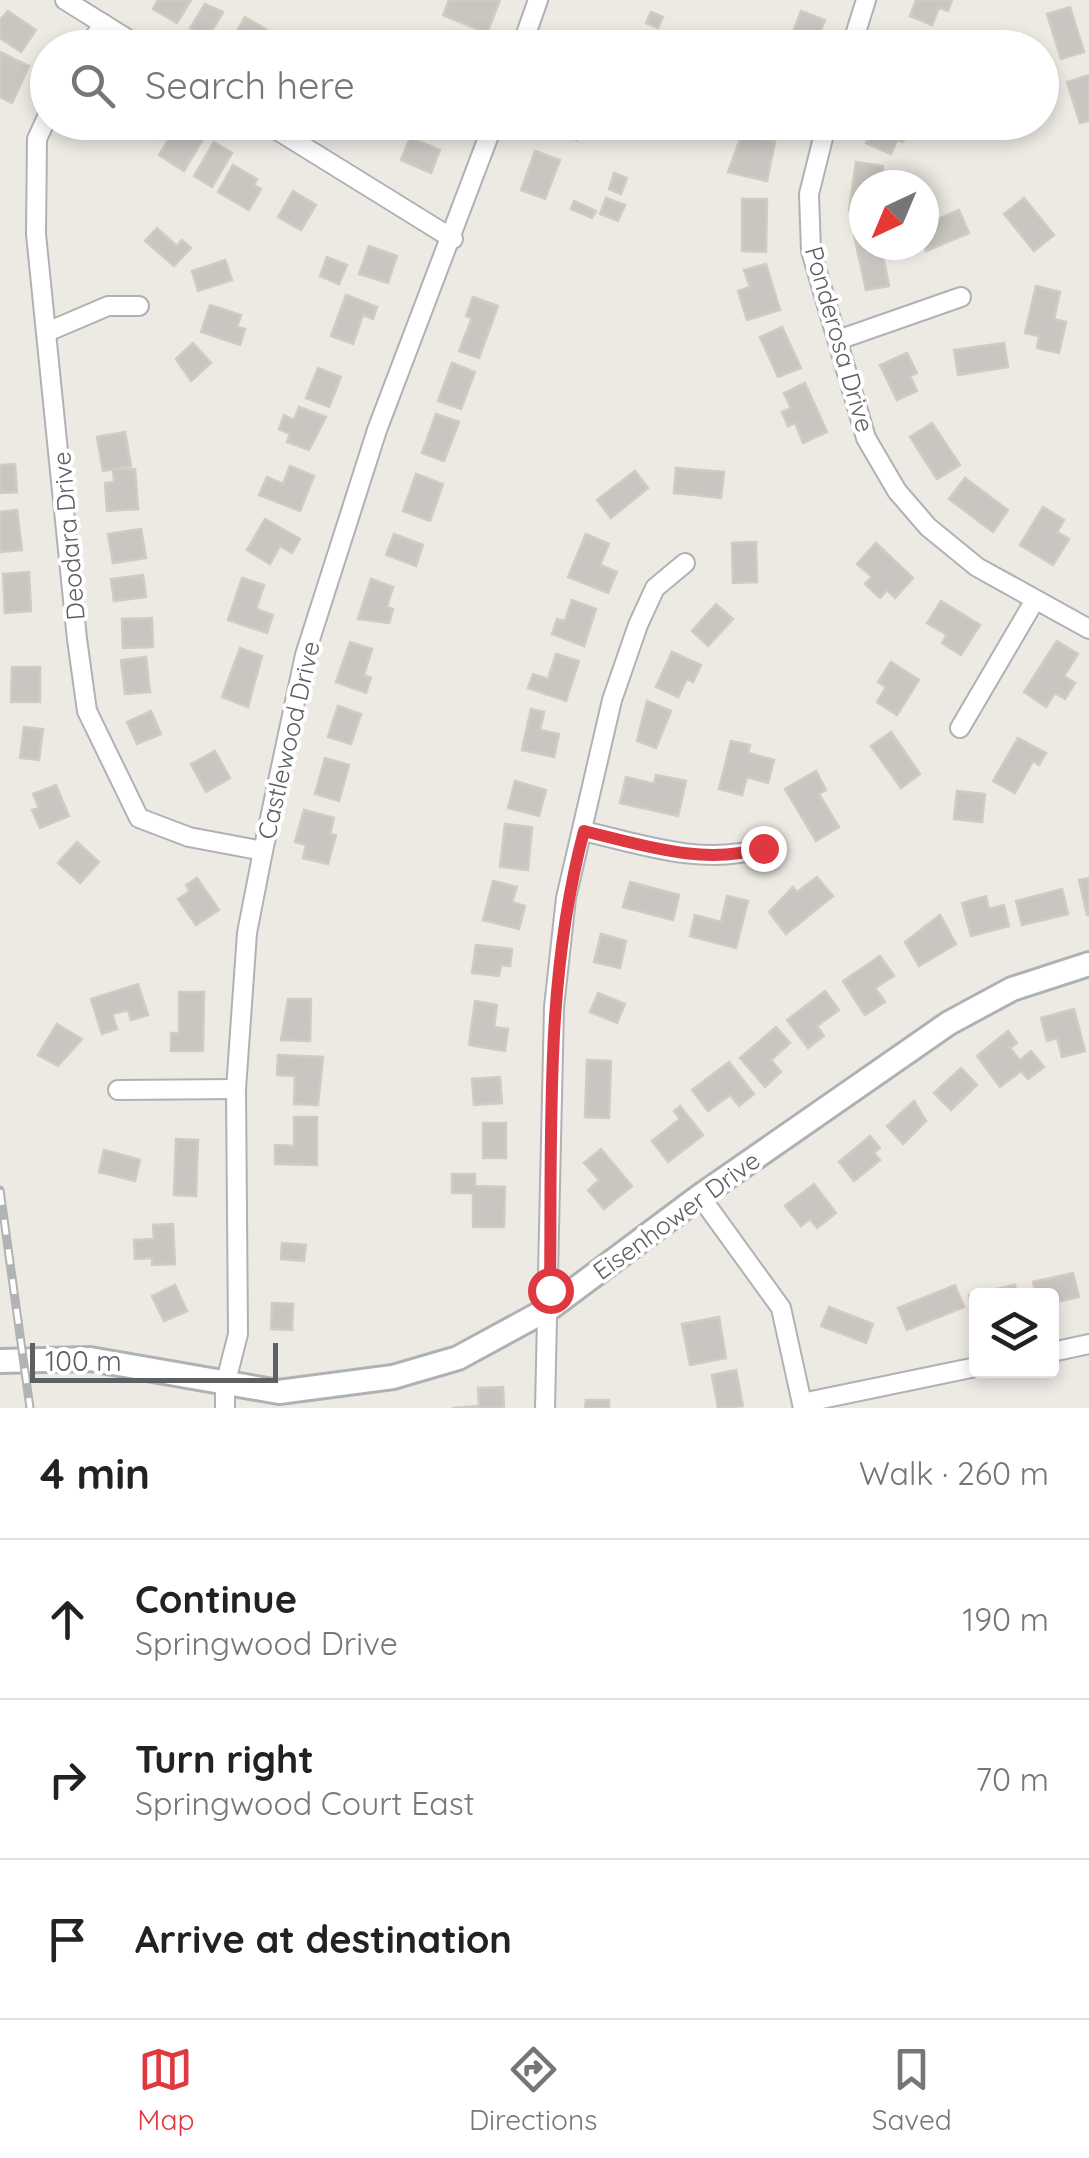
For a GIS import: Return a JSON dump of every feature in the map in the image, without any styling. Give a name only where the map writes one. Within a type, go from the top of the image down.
[{"type":"street","points":[[66,0],[114,30]]},
{"type":"street","points":[[527,30],[538,0]]},
{"type":"street","points":[[857,30],[866,0]]},
{"type":"street","points":[[100,30],[104,24]]},
{"type":"street","name":"Deodara Drive","points":[[37,140],[36,215],[87,711],[139,818],[189,837],[263,851]]},
{"type":"street","points":[[293,140],[453,239]]},
{"type":"street","name":"Castlewood Drive","points":[[225,1397],[238,1334],[236,1088],[247,933],[263,851],[305,655],[377,430],[488,140]]},
{"type":"street","name":"Ponderosa Drive","points":[[822,140],[809,194],[811,251],[866,438],[896,492],[928,527],[977,566],[1089,630]]},
{"type":"street","points":[[838,340],[961,297]]},
{"type":"street","points":[[47,332],[108,306],[139,306]]},
{"type":"street","points":[[545,1408],[554,1007],[566,898],[612,700],[638,625],[655,588],[685,562]]},
{"type":"street","points":[[960,728],[1035,600]]},
{"type":"street","points":[[584,831],[680,853],[733,857],[763,848]]},
{"type":"street","name":"Eisenhower Drive","points":[[0,1361],[90,1359],[225,1397],[335,1388],[421,1371],[502,1336],[550,1308],[700,1196],[949,1023],[1012,989],[1089,964]]},
{"type":"street","points":[[118,1090],[236,1088]]},
{"type":"street","points":[[700,1196],[781,1308],[802,1405],[969,1369]]},
{"type":"street","points":[[1059,1350],[1089,1344]]},
{"type":"building","points":[[158,0],[191,0],[177,23],[153,9]]},
{"type":"building","points":[[449,0],[500,0],[488,30],[443,15]]},
{"type":"building","points":[[916,0],[952,0],[948,11],[939,8],[932,25],[910,16]]},
{"type":"building","points":[[205,4],[223,12],[212,30],[190,28]]},
{"type":"building","points":[[1070,7],[1084,52],[1061,59],[1059,30],[1052,30],[1047,14]]},
{"type":"building","points":[[8,11],[36,30],[30,30],[30,39],[21,52],[0,38],[0,20]]},
{"type":"building","points":[[801,11],[825,20],[821,30],[794,30]]},
{"type":"building","points":[[651,12],[663,17],[658,28],[646,23]]},
{"type":"building","points":[[245,17],[267,30],[237,30]]},
{"type":"building","points":[[0,52],[29,66],[12,103],[0,97]]},
{"type":"building","points":[[1089,75],[1089,121],[1080,123],[1067,82]]},
{"type":"building","points":[[168,140],[202,140],[184,171],[159,155]]},
{"type":"building","points":[[409,140],[440,150],[431,173],[401,160]]},
{"type":"building","points":[[740,140],[775,142],[767,181],[728,172]]},
{"type":"building","points":[[867,140],[897,140],[891,154],[866,143]]},
{"type":"building","points":[[214,142],[232,153],[212,187],[194,176]]},
{"type":"building","points":[[535,151],[560,160],[545,199],[521,190]]},
{"type":"building","points":[[856,162],[883,166],[883,170],[855,170]]},
{"type":"building","points":[[233,165],[257,179],[254,185],[261,189],[249,210],[218,192]]},
{"type":"building","points":[[614,173],[627,178],[621,194],[609,189]]},
{"type":"building","points":[[293,191],[316,205],[301,230],[278,217]]},
{"type":"building","points":[[606,198],[625,205],[618,221],[600,214]]},
{"type":"building","points":[[1024,198],[1054,235],[1034,251],[1004,214]]},
{"type":"building","points":[[742,199],[767,199],[766,252],[742,251]]},
{"type":"building","points":[[574,201],[596,211],[592,218],[571,209]]},
{"type":"building","points":[[959,210],[969,233],[939,246],[939,219]]},
{"type":"building","points":[[157,228],[177,246],[182,240],[191,248],[174,266],[145,241]]},
{"type":"building","points":[[369,246],[397,256],[388,283],[359,274]]},
{"type":"building","points":[[327,257],[347,265],[339,284],[320,276]]},
{"type":"building","points":[[225,260],[232,280],[198,291],[192,271]]},
{"type":"building","points":[[859,260],[884,260],[889,286],[866,290]]},
{"type":"building","points":[[766,264],[780,310],[747,320],[738,291],[750,287],[744,270]]},
{"type":"building","points":[[1036,286],[1060,292],[1054,319],[1066,322],[1059,353],[1037,348],[1039,336],[1025,333]]},
{"type":"building","points":[[346,295],[377,307],[373,319],[363,315],[353,344],[331,336]]},
{"type":"building","points":[[473,297],[498,306],[479,358],[459,351],[472,318],[466,316]]},
{"type":"building","points":[[210,305],[241,315],[237,327],[245,329],[240,345],[201,332]]},
{"type":"building","points":[[782,327],[801,368],[778,377],[760,337]]},
{"type":"building","points":[[193,343],[211,363],[191,381],[176,359]]},
{"type":"building","points":[[1004,343],[1008,367],[958,375],[954,350]]},
{"type":"building","points":[[907,353],[917,373],[910,376],[917,391],[897,400],[880,365]]},
{"type":"building","points":[[452,363],[475,372],[461,409],[438,401]]},
{"type":"building","points":[[318,368],[341,377],[329,407],[306,398]]},
{"type":"building","points":[[805,383],[827,432],[803,443],[795,423],[788,426],[782,412],[791,408],[784,393]]},
{"type":"building","points":[[299,407],[326,417],[309,450],[287,442],[290,434],[279,429],[284,415],[294,420]]},
{"type":"building","points":[[436,414],[459,422],[444,461],[422,453]]},
{"type":"building","points":[[932,423],[960,465],[937,479],[910,437]]},
{"type":"building","points":[[125,432],[131,466],[103,471],[97,437]]},
{"type":"building","points":[[15,464],[17,492],[0,493],[0,465]]},
{"type":"building","points":[[290,466],[314,476],[300,511],[259,495],[267,477],[283,484]]},
{"type":"building","points":[[676,468],[724,472],[721,498],[674,493]]},
{"type":"building","points":[[135,469],[138,509],[107,511],[105,483],[114,482],[113,470]]},
{"type":"building","points":[[635,471],[648,488],[611,518],[597,500]]},
{"type":"building","points":[[416,474],[443,484],[430,521],[403,511]]},
{"type":"building","points":[[965,478],[1008,510],[993,532],[949,499]]},
{"type":"building","points":[[1043,507],[1064,520],[1057,532],[1069,539],[1053,565],[1020,545]]},
{"type":"building","points":[[17,510],[22,550],[0,552],[0,512]]},
{"type":"building","points":[[265,519],[300,539],[292,553],[280,546],[270,564],[247,550]]},
{"type":"building","points":[[141,529],[146,558],[113,563],[108,534]]},
{"type":"building","points":[[394,534],[423,545],[416,566],[386,555]]},
{"type":"building","points":[[586,534],[609,544],[600,565],[617,572],[608,593],[568,577]]},
{"type":"building","points":[[756,542],[757,582],[733,583],[732,543]]},
{"type":"building","points":[[876,543],[913,578],[895,598],[887,590],[880,598],[865,584],[872,577],[857,564]]},
{"type":"building","points":[[29,572],[31,611],[5,613],[3,574]]},
{"type":"building","points":[[143,575],[146,597],[114,601],[111,579]]},
{"type":"building","points":[[242,578],[264,585],[256,609],[273,615],[267,633],[228,620]]},
{"type":"building","points":[[371,579],[393,587],[387,607],[393,609],[389,623],[358,619]]},
{"type":"building","points":[[572,600],[596,609],[584,646],[552,634],[557,619],[565,621]]},
{"type":"building","points":[[941,601],[980,625],[961,655],[942,643],[947,635],[927,623]]},
{"type":"building","points":[[716,604],[733,619],[708,646],[692,631]]},
{"type":"building","points":[[152,618],[153,647],[123,648],[122,619]]},
{"type":"building","points":[[1057,641],[1078,654],[1064,676],[1075,683],[1065,699],[1055,693],[1046,707],[1024,692]]},
{"type":"building","points":[[350,642],[372,649],[364,675],[371,678],[366,693],[336,682]]},
{"type":"building","points":[[240,648],[262,656],[248,707],[222,697]]},
{"type":"building","points":[[672,652],[701,665],[693,682],[687,679],[678,697],[656,687]]},
{"type":"building","points":[[556,654],[579,661],[566,701],[528,688],[533,674],[548,679]]},
{"type":"building","points":[[146,657],[150,692],[125,694],[121,660]]},
{"type":"building","points":[[891,662],[919,680],[897,715],[877,702],[886,687],[878,682]]},
{"type":"building","points":[[12,667],[40,667],[40,702],[11,702]]},
{"type":"building","points":[[647,701],[671,711],[656,748],[637,741]]},
{"type":"building","points":[[338,706],[361,714],[351,744],[328,737]]},
{"type":"building","points":[[531,709],[544,712],[540,730],[559,734],[554,757],[522,750]]},
{"type":"building","points":[[151,711],[161,734],[137,744],[127,722]]},
{"type":"building","points":[[24,727],[43,729],[39,760],[20,758]]},
{"type":"building","points":[[891,732],[920,774],[901,788],[871,746]]},
{"type":"building","points":[[1018,738],[1046,753],[1039,765],[1033,761],[1015,793],[993,781]]},
{"type":"building","points":[[731,741],[750,745],[748,753],[774,760],[768,783],[747,777],[742,795],[719,789]]},
{"type":"building","points":[[215,751],[230,778],[206,792],[191,764]]},
{"type":"building","points":[[325,758],[349,765],[339,801],[315,794]]},
{"type":"building","points":[[816,771],[826,790],[819,794],[839,827],[816,841],[785,789]]},
{"type":"building","points":[[656,775],[686,781],[678,816],[620,803],[626,777],[654,784]]},
{"type":"building","points":[[515,781],[546,790],[539,816],[508,808]]},
{"type":"building","points":[[56,785],[69,816],[40,828],[32,810],[39,808],[33,794]]},
{"type":"building","points":[[957,791],[985,794],[982,822],[954,819]]},
{"type":"building","points":[[304,810],[334,818],[330,834],[336,835],[328,864],[303,858],[306,845],[295,842]]},
{"type":"building","points":[[505,824],[532,827],[528,870],[500,867]]},
{"type":"building","points":[[77,842],[99,862],[80,883],[58,863]]},
{"type":"building","points":[[817,877],[833,896],[786,934],[769,912],[793,887],[797,892]]},
{"type":"building","points":[[197,878],[219,910],[196,925],[178,899],[190,891],[186,885]]},
{"type":"building","points":[[1089,878],[1089,915],[1087,915],[1079,880]]},
{"type":"building","points":[[493,881],[517,887],[512,902],[525,906],[519,929],[483,920]]},
{"type":"building","points":[[630,882],[679,895],[673,920],[623,907]]},
{"type":"building","points":[[1062,889],[1068,914],[1022,925],[1016,901]]},
{"type":"building","points":[[727,896],[748,901],[736,948],[690,936],[695,915],[721,922]]},
{"type":"building","points":[[986,896],[989,909],[1004,905],[1009,926],[971,936],[962,903]]},
{"type":"building","points":[[940,915],[956,944],[919,966],[905,942]]},
{"type":"building","points":[[601,934],[626,941],[620,968],[594,962]]},
{"type":"building","points":[[476,945],[512,949],[510,966],[501,965],[499,976],[472,973]]},
{"type":"building","points":[[880,956],[894,976],[875,988],[885,1002],[865,1015],[843,981]]},
{"type":"building","points":[[138,984],[148,1015],[131,1020],[128,1010],[112,1014],[117,1029],[102,1034],[91,999]]},
{"type":"building","points":[[825,991],[839,1010],[817,1026],[824,1036],[808,1048],[787,1020]]},
{"type":"building","points":[[179,992],[204,992],[203,1051],[171,1051],[171,1033],[179,1033]]},
{"type":"building","points":[[598,993],[625,1004],[617,1023],[590,1012]]},
{"type":"building","points":[[288,999],[311,999],[310,1041],[281,1040]]},
{"type":"building","points":[[475,1001],[497,1005],[494,1027],[508,1029],[505,1051],[469,1045]]},
{"type":"building","points":[[1074,1009],[1085,1051],[1062,1057],[1057,1038],[1047,1041],[1041,1018]]},
{"type":"building","points":[[57,1024],[82,1039],[58,1066],[38,1055]]},
{"type":"building","points":[[776,1027],[790,1043],[771,1060],[781,1072],[765,1087],[740,1058]]},
{"type":"building","points":[[1008,1031],[1017,1043],[1010,1048],[1020,1060],[1031,1051],[1044,1067],[1028,1079],[1021,1071],[1000,1087],[977,1056]]},
{"type":"building","points":[[278,1055],[323,1057],[318,1105],[294,1104],[295,1076],[277,1075]]},
{"type":"building","points":[[587,1060],[611,1061],[609,1118],[585,1117]]},
{"type":"building","points":[[729,1062],[754,1094],[739,1106],[730,1095],[708,1111],[692,1090]]},
{"type":"building","points":[[961,1068],[977,1085],[951,1110],[934,1093]]},
{"type":"building","points":[[500,1077],[502,1103],[474,1105],[472,1079]]},
{"type":"building","points":[[914,1101],[926,1121],[903,1144],[887,1126]]},
{"type":"building","points":[[680,1106],[703,1135],[668,1162],[652,1141],[680,1119],[674,1111]]},
{"type":"building","points":[[294,1117],[317,1117],[317,1165],[275,1164],[275,1145],[294,1146]]},
{"type":"building","points":[[483,1123],[506,1123],[506,1158],[483,1158]]},
{"type":"building","points":[[870,1136],[880,1148],[874,1153],[880,1160],[854,1181],[839,1162]]},
{"type":"building","points":[[176,1139],[198,1140],[196,1196],[174,1195]]},
{"type":"building","points":[[601,1149],[632,1186],[604,1209],[588,1190],[599,1180],[584,1163]]},
{"type":"building","points":[[104,1150],[140,1160],[135,1181],[99,1172]]},
{"type":"building","points":[[452,1174],[475,1174],[475,1186],[505,1187],[504,1227],[473,1227],[473,1193],[452,1193]]},
{"type":"building","points":[[814,1184],[836,1213],[817,1228],[810,1219],[801,1226],[785,1206]]},
{"type":"building","points":[[173,1224],[175,1264],[152,1265],[152,1258],[135,1259],[134,1240],[154,1239],[153,1225]]},
{"type":"building","points":[[282,1243],[306,1245],[304,1261],[281,1259]]},
{"type":"building","points":[[1073,1273],[1079,1297],[1059,1301],[1059,1288],[1034,1288],[1033,1282]]},
{"type":"building","points":[[175,1285],[187,1311],[164,1321],[152,1296]]},
{"type":"building","points":[[955,1285],[964,1307],[907,1330],[898,1308]]},
{"type":"building","points":[[272,1303],[293,1304],[292,1330],[271,1329]]},
{"type":"building","points":[[829,1307],[873,1324],[866,1343],[821,1326]]},
{"type":"building","points":[[719,1317],[726,1358],[690,1365],[682,1324]]},
{"type":"building","points":[[736,1370],[743,1406],[718,1408],[712,1375]]},
{"type":"building","points":[[503,1387],[504,1408],[452,1408],[479,1406],[478,1388]]},
{"type":"building","points":[[586,1400],[609,1400],[609,1408],[585,1408]]},
{"type":"railway","points":[[0,1190],[30,1408]]},
{"type":"route","points":[[550,1290],[554,1007],[566,898],[584,831],[680,853],[733,857],[763,848]]}]
